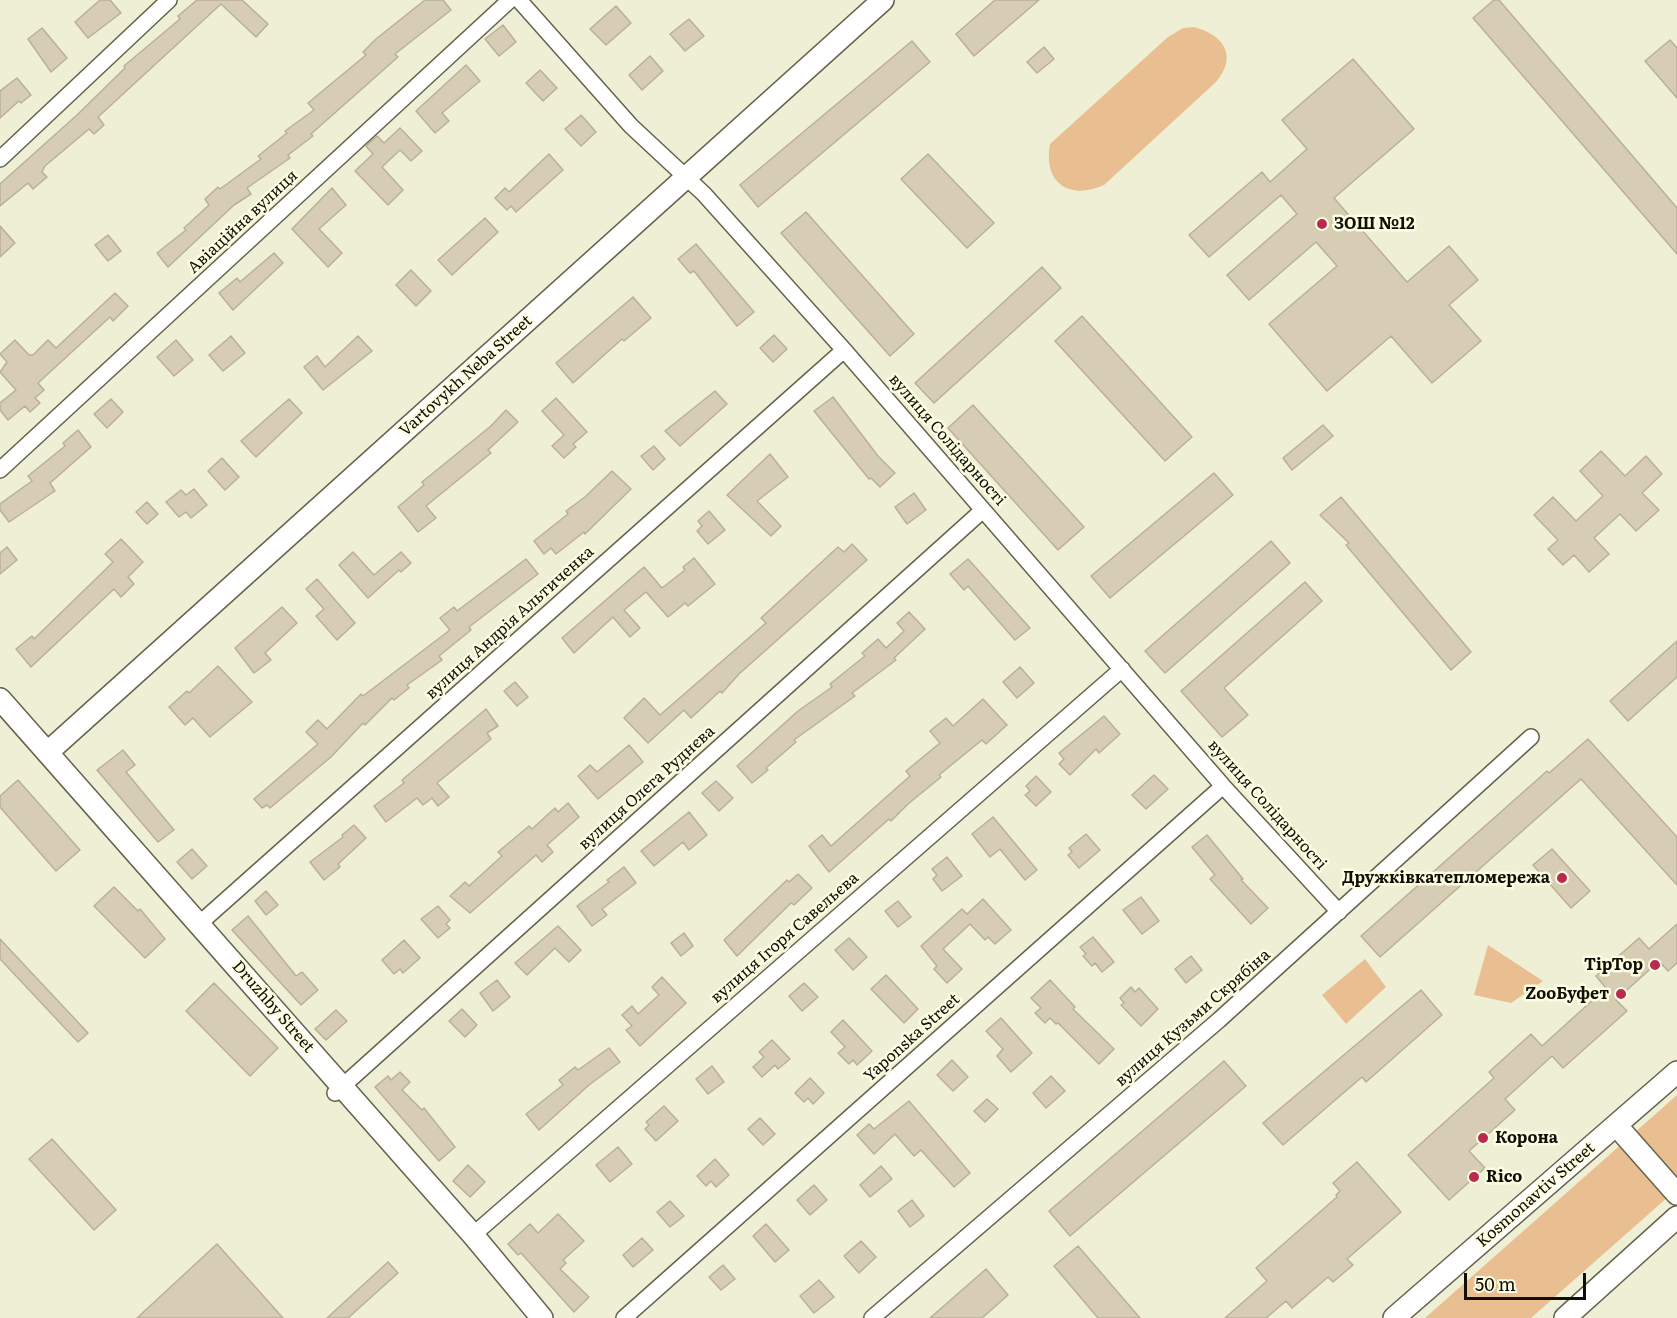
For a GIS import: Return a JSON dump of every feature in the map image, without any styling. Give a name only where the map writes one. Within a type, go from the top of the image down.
[{"type":"street","points":[[0,159],[169,0]]},
{"type":"street","name":"Авіаційна вулиця","points":[[0,470],[510,0]]},
{"type":"street","name":"вулиця Солідарності","points":[[519,0],[631,126],[687,177],[844,350],[1223,786],[1339,912]]},
{"type":"street","name":"Vartovykh Neba Street","points":[[48,752],[883,0]]},
{"type":"street","name":"вулиця Андрія Альтиченка","points":[[199,924],[844,350]]},
{"type":"street","name":"вулиця Олега Руднєва","points":[[339,1090],[983,510]]},
{"type":"street","name":"вулиця Ігоря Савельєва","points":[[473,1235],[1122,669]]},
{"type":"street","name":"Druzhby Street","points":[[0,699],[199,924],[339,1090],[473,1235],[542,1318]]},
{"type":"street","name":"вулиця Кузьми Скрябіна","points":[[872,1318],[1246,996],[1531,737]]},
{"type":"street","name":"Yaponska Street","points":[[624,1318],[1223,786]]},
{"type":"street","name":"Kosmonavtiv Street","points":[[1394,1318],[1677,1072]]},
{"type":"street","points":[[1616,1125],[1677,1194]]},
{"type":"street","points":[[1565,1318],[1677,1217]]},
{"type":"shaded area","points":[[1194,27],[1213,35],[1220,41],[1227,55],[1223,72],[1216,82],[1104,185],[1079,191],[1061,185],[1050,169],[1050,144],[1168,37],[1183,28]]},
{"type":"shaded area","points":[[1488,945],[1543,981],[1511,1003],[1474,995]]},
{"type":"shaded area","points":[[1365,959],[1386,987],[1346,1024],[1322,995]]},
{"type":"shaded area","points":[[1677,1095],[1677,1189],[1531,1318],[1425,1318]]},
{"type":"building","points":[[100,0],[110,0],[121,13],[88,38],[75,22]]},
{"type":"building","points":[[197,0],[242,0],[268,24],[256,37],[221,4],[98,117],[104,125],[94,134],[89,129],[45,166],[42,172],[47,177],[33,189],[28,183],[0,206],[0,184],[77,115],[125,68],[124,66],[180,19],[178,16]]},
{"type":"building","points":[[425,0],[443,0],[451,10],[395,54],[398,57],[311,134],[313,136],[288,155],[290,158],[247,188],[251,194],[234,205],[168,267],[157,253],[186,230],[184,228],[209,205],[205,199],[218,187],[220,189],[261,159],[258,156],[287,133],[285,131],[314,110],[308,103],[366,55],[363,52],[376,39]]},
{"type":"building","points":[[995,0],[1039,0],[974,56],[956,34]]},
{"type":"building","points":[[1494,0],[1499,0],[1677,208],[1677,254],[1473,18]]},
{"type":"building","points":[[616,6],[631,23],[606,45],[590,29]]},
{"type":"building","points":[[689,19],[704,36],[685,51],[670,34]]},
{"type":"building","points":[[503,25],[516,42],[499,56],[485,39]]},
{"type":"building","points":[[42,28],[67,58],[51,72],[28,39]]},
{"type":"building","points":[[1670,40],[1677,48],[1677,98],[1645,61]]},
{"type":"building","points":[[912,41],[930,62],[758,207],[740,185]]},
{"type":"building","points":[[1044,47],[1054,59],[1037,73],[1027,62]]},
{"type":"building","points":[[650,56],[663,71],[642,90],[629,75]]},
{"type":"building","name":"ЗОШ №12","points":[[1353,59],[1414,129],[1334,198],[1407,282],[1449,246],[1478,280],[1449,305],[1481,341],[1432,383],[1391,336],[1327,391],[1269,324],[1337,266],[1316,242],[1249,300],[1227,275],[1297,214],[1281,195],[1209,257],[1189,235],[1262,172],[1270,182],[1307,149],[1282,120]]},
{"type":"building","points":[[466,65],[480,81],[442,113],[449,121],[435,133],[416,111]]},
{"type":"building","points":[[540,70],[557,88],[543,101],[526,83]]},
{"type":"building","points":[[17,78],[31,95],[21,103],[19,101],[0,118],[0,91]]},
{"type":"building","points":[[581,115],[596,132],[581,146],[565,129]]},
{"type":"building","points":[[400,128],[422,151],[411,161],[400,150],[382,167],[403,190],[388,205],[355,171],[373,154],[366,146],[377,136],[384,143]]},
{"type":"building","points":[[549,154],[563,170],[516,212],[511,206],[507,210],[495,198],[505,188],[509,192]]},
{"type":"building","points":[[928,154],[994,223],[967,248],[901,179]]},
{"type":"building","points":[[332,188],[346,205],[319,229],[342,253],[328,267],[292,229]]},
{"type":"building","points":[[806,212],[914,334],[890,356],[781,233]]},
{"type":"building","points":[[485,218],[498,232],[452,275],[438,260]]},
{"type":"building","points":[[0,226],[15,243],[0,257]]},
{"type":"building","points":[[108,235],[121,251],[108,261],[95,245]]},
{"type":"building","points":[[696,244],[754,312],[737,326],[694,271],[690,273],[678,259]]},
{"type":"building","points":[[274,253],[283,263],[233,310],[219,293],[237,278],[240,282]]},
{"type":"building","points":[[1042,267],[1061,288],[934,403],[915,383]]},
{"type":"building","points":[[411,270],[431,291],[416,306],[396,285]]},
{"type":"building","points":[[115,293],[128,306],[113,321],[110,317],[38,383],[44,390],[35,398],[40,403],[30,412],[25,406],[8,420],[0,410],[0,403],[16,390],[0,372],[7,362],[0,354],[15,340],[29,355],[33,355],[48,340],[56,348]]},
{"type":"building","points":[[633,297],[651,318],[624,341],[622,339],[573,383],[556,363]]},
{"type":"building","points":[[1082,316],[1192,437],[1165,461],[1055,341]]},
{"type":"building","points":[[774,335],[787,349],[773,362],[760,348]]},
{"type":"building","points":[[231,336],[245,353],[223,371],[209,355]]},
{"type":"building","points":[[358,336],[372,351],[323,390],[304,367],[317,356],[325,367]]},
{"type":"building","points":[[176,340],[193,360],[174,376],[157,357]]},
{"type":"building","points":[[715,391],[727,404],[680,446],[665,431]]},
{"type":"building","points":[[833,397],[878,456],[895,473],[880,487],[871,478],[869,479],[814,411]]},
{"type":"building","points":[[556,398],[587,432],[573,444],[576,447],[564,458],[552,446],[564,435],[542,411]]},
{"type":"building","points":[[111,399],[123,412],[107,428],[94,414]]},
{"type":"building","points":[[289,399],[302,413],[256,457],[241,441]]},
{"type":"building","points":[[973,405],[1084,527],[1058,550],[948,428]]},
{"type":"building","points":[[506,410],[518,422],[488,450],[491,453],[426,506],[436,518],[418,532],[398,507],[424,485],[422,482],[491,426]]},
{"type":"building","points":[[1323,425],[1333,436],[1292,470],[1283,458]]},
{"type":"building","points":[[78,430],[91,447],[50,483],[55,491],[9,522],[0,510],[0,504],[32,481],[28,476],[65,446],[63,443]]},
{"type":"building","points":[[654,446],[665,459],[653,470],[641,456]]},
{"type":"building","points":[[1601,451],[1625,476],[1646,456],[1662,474],[1642,493],[1659,510],[1636,531],[1620,514],[1594,538],[1609,554],[1589,572],[1574,555],[1563,565],[1548,549],[1558,540],[1534,515],[1553,497],[1576,521],[1603,496],[1580,471]]},
{"type":"building","points":[[770,454],[788,477],[757,501],[781,526],[771,536],[727,495]]},
{"type":"building","points":[[222,458],[239,477],[225,490],[208,471]]},
{"type":"building","points":[[612,471],[631,489],[585,534],[584,532],[556,554],[551,548],[544,554],[534,541],[568,514],[566,511],[585,497]]},
{"type":"building","points":[[1214,473],[1233,495],[1110,598],[1091,576]]},
{"type":"building","points":[[194,489],[207,505],[191,518],[186,512],[179,517],[166,502],[181,490],[186,495]]},
{"type":"building","points":[[914,493],[926,510],[907,524],[895,507]]},
{"type":"building","points":[[1341,497],[1471,652],[1451,670],[1346,545],[1349,543],[1320,515]]},
{"type":"building","points":[[147,502],[158,514],[147,524],[136,512]]},
{"type":"building","points":[[709,511],[725,530],[708,544],[697,531],[702,526],[698,521]]},
{"type":"building","points":[[121,539],[143,562],[128,577],[134,584],[121,597],[114,589],[31,667],[16,649],[32,636],[34,639],[113,562],[105,554]]},
{"type":"building","points":[[1271,541],[1290,563],[1165,673],[1145,651]]},
{"type":"building","points":[[852,544],[867,560],[739,674],[722,693],[720,691],[691,718],[684,710],[648,743],[624,718],[644,698],[660,715],[766,623],[761,618],[838,547],[844,552]]},
{"type":"building","points":[[7,547],[17,560],[0,574],[0,553]]},
{"type":"building","points":[[353,552],[374,575],[401,552],[411,563],[401,572],[399,570],[368,598],[339,565]]},
{"type":"building","points":[[694,558],[715,584],[688,606],[685,603],[668,617],[646,592],[624,610],[640,628],[630,637],[613,617],[574,653],[562,638],[644,567],[662,588],[685,570],[683,567]]},
{"type":"building","points":[[526,559],[538,574],[469,627],[471,630],[439,656],[442,660],[407,685],[409,688],[394,700],[392,698],[365,725],[363,723],[331,757],[270,808],[267,805],[262,808],[254,799],[318,744],[306,732],[318,720],[327,729],[361,694],[363,696],[450,630],[440,618],[454,607],[457,611]]},
{"type":"building","points":[[968,559],[1030,628],[1015,640],[968,586],[964,590],[950,574]]},
{"type":"building","points":[[317,579],[355,623],[337,640],[316,616],[324,609],[306,589]]},
{"type":"building","points":[[1305,582],[1322,601],[1224,688],[1248,715],[1222,737],[1181,691]]},
{"type":"building","points":[[282,607],[297,623],[265,653],[271,660],[254,673],[235,648]]},
{"type":"building","points":[[909,612],[925,629],[894,658],[896,660],[852,693],[855,696],[794,740],[796,742],[752,783],[737,766],[798,711],[832,687],[830,684],[865,656],[862,653],[878,639],[886,648],[904,631],[897,623]]},
{"type":"building","points":[[1677,641],[1677,677],[1628,721],[1610,701]]},
{"type":"building","points":[[218,666],[252,702],[210,737],[193,718],[185,725],[169,707],[187,691],[189,693]]},
{"type":"building","points":[[1020,667],[1034,683],[1017,698],[1003,682]]},
{"type":"building","points":[[515,682],[528,697],[517,706],[504,691]]},
{"type":"building","points":[[983,699],[1007,725],[986,744],[982,740],[939,775],[941,777],[829,872],[809,846],[822,835],[831,846],[910,776],[906,771],[940,743],[930,731],[946,718],[953,726]]},
{"type":"building","points":[[486,709],[498,726],[487,733],[491,739],[437,783],[449,797],[438,806],[432,798],[423,805],[417,798],[386,822],[374,806],[404,783],[402,780]]},
{"type":"building","points":[[1104,716],[1120,734],[1099,753],[1096,749],[1070,775],[1059,764],[1064,759],[1059,753]]},
{"type":"building","points":[[1588,739],[1677,837],[1677,885],[1581,779],[1380,957],[1361,936],[1547,771],[1549,773]]},
{"type":"building","points":[[629,745],[643,762],[598,799],[578,776],[590,765],[597,772]]},
{"type":"building","points":[[123,750],[135,765],[126,772],[174,830],[158,842],[97,770]]},
{"type":"building","points":[[1154,775],[1168,789],[1146,809],[1132,795]]},
{"type":"building","points":[[1036,776],[1051,792],[1036,806],[1025,795],[1030,791],[1026,786]]},
{"type":"building","points":[[18,780],[80,850],[56,871],[0,807],[0,796]]},
{"type":"building","points":[[716,781],[733,798],[719,811],[702,793]]},
{"type":"building","points":[[568,803],[579,817],[547,845],[553,852],[542,862],[536,855],[470,913],[450,896],[465,882],[469,886],[502,856],[498,852],[529,826],[532,829],[555,808],[558,812]]},
{"type":"building","points":[[689,812],[707,835],[689,850],[683,842],[654,866],[641,851]]},
{"type":"building","points":[[993,817],[1037,870],[1025,880],[1000,849],[990,857],[972,834]]},
{"type":"building","points":[[354,825],[366,838],[338,864],[340,867],[324,880],[310,862],[343,837],[342,835]]},
{"type":"building","points":[[1086,834],[1100,850],[1079,868],[1068,855],[1072,852],[1069,848]]},
{"type":"building","points":[[1207,835],[1243,879],[1241,880],[1268,908],[1251,924],[1210,879],[1215,875],[1192,847]]},
{"type":"building","points":[[192,849],[207,866],[192,879],[177,862]]},
{"type":"building","name":"Дружківкатепломережа","points":[[1552,849],[1590,891],[1571,908],[1533,865]]},
{"type":"building","points":[[947,857],[962,876],[942,891],[933,879],[937,875],[932,869]]},
{"type":"building","points":[[624,867],[636,883],[602,909],[607,915],[592,926],[577,906],[609,882],[607,880]]},
{"type":"building","points":[[798,874],[812,888],[794,905],[791,903],[737,956],[724,940],[787,880],[789,882]]},
{"type":"building","points":[[114,887],[138,911],[140,909],[165,939],[145,958],[94,906]]},
{"type":"building","points":[[266,891],[278,905],[266,915],[255,901]]},
{"type":"building","points":[[1141,897],[1159,921],[1142,934],[1123,910]]},
{"type":"building","points":[[983,899],[1011,930],[995,944],[988,937],[985,940],[970,924],[943,949],[962,969],[947,983],[934,969],[937,966],[921,946],[962,909],[967,914]]},
{"type":"building","points":[[898,901],[911,917],[898,927],[885,911]]},
{"type":"building","points":[[438,906],[450,920],[446,924],[450,928],[438,938],[421,919]]},
{"type":"building","points":[[248,916],[296,976],[302,972],[318,990],[301,1005],[232,930]]},
{"type":"building","points":[[1677,924],[1677,963],[1668,971],[1659,961],[1616,1000],[1627,1011],[1563,1068],[1552,1056],[1505,1099],[1515,1110],[1469,1151],[1485,1168],[1449,1200],[1408,1155],[1494,1078],[1489,1072],[1531,1034],[1542,1046],[1606,988],[1596,976],[1639,938],[1649,949]]},
{"type":"building","points":[[558,926],[581,950],[569,962],[555,948],[527,975],[515,963]]},
{"type":"building","points":[[684,933],[693,946],[681,956],[671,943]]},
{"type":"building","points":[[1093,937],[1114,962],[1102,972],[1095,963],[1092,966],[1083,956],[1086,954],[1080,947]]},
{"type":"building","points":[[849,938],[867,957],[853,970],[835,950]]},
{"type":"building","points":[[0,939],[88,1033],[78,1042],[0,959]]},
{"type":"building","points":[[404,940],[420,958],[403,973],[400,969],[394,974],[382,960]]},
{"type":"building","points":[[1191,956],[1202,970],[1186,983],[1175,969]]},
{"type":"building","points":[[886,975],[918,1009],[904,1023],[871,989]]},
{"type":"building","points":[[662,977],[686,1003],[640,1046],[626,1030],[632,1026],[622,1015],[632,1006],[638,1014],[659,995],[652,987]]},
{"type":"building","points":[[497,980],[510,997],[493,1011],[480,993]]},
{"type":"building","points":[[1050,980],[1075,1007],[1073,1009],[1114,1049],[1099,1064],[1058,1023],[1056,1024],[1050,1018],[1045,1023],[1035,1013],[1041,1008],[1031,998]]},
{"type":"building","points":[[214,983],[278,1048],[250,1076],[186,1011]]},
{"type":"building","points":[[804,983],[818,997],[802,1011],[789,996]]},
{"type":"building","points":[[1131,987],[1135,992],[1139,988],[1158,1009],[1141,1026],[1121,1005],[1124,1003],[1120,998]]},
{"type":"building","points":[[1421,990],[1442,1015],[1366,1082],[1362,1077],[1283,1145],[1263,1123]]},
{"type":"building","points":[[462,1009],[477,1025],[465,1037],[449,1021]]},
{"type":"building","points":[[336,1010],[347,1021],[326,1040],[315,1029]]},
{"type":"building","points":[[1001,1018],[1032,1053],[1011,1072],[997,1056],[1003,1049],[986,1031]]},
{"type":"building","points":[[843,1020],[872,1051],[857,1065],[853,1060],[849,1064],[838,1053],[845,1047],[831,1032]]},
{"type":"building","points":[[772,1040],[790,1059],[778,1069],[775,1065],[762,1077],[753,1067],[764,1057],[759,1052]]},
{"type":"building","points":[[609,1048],[620,1062],[589,1085],[539,1130],[526,1114],[563,1085],[559,1080],[575,1067],[578,1070]]},
{"type":"building","points":[[952,1060],[968,1077],[953,1091],[937,1075]]},
{"type":"building","points":[[1224,1061],[1246,1086],[1070,1236],[1049,1211]]},
{"type":"building","points":[[712,1066],[724,1082],[708,1094],[696,1079]]},
{"type":"building","points":[[400,1072],[410,1082],[402,1090],[422,1110],[424,1108],[455,1147],[439,1161],[375,1087],[388,1076],[391,1080]]},
{"type":"building","points":[[1051,1076],[1065,1091],[1046,1108],[1033,1093]]},
{"type":"building","points":[[810,1078],[824,1093],[813,1104],[808,1098],[804,1102],[795,1093]]},
{"type":"building","points":[[987,1099],[998,1109],[985,1122],[974,1111]]},
{"type":"building","points":[[909,1101],[970,1173],[954,1187],[921,1150],[914,1156],[895,1134],[874,1154],[857,1135],[869,1124],[874,1129]]},
{"type":"building","points":[[664,1106],[678,1121],[656,1141],[645,1129],[649,1125],[646,1122]]},
{"type":"building","points":[[760,1118],[775,1134],[763,1145],[748,1129]]},
{"type":"building","points":[[52,1139],[116,1210],[94,1230],[29,1159]]},
{"type":"building","points":[[618,1147],[632,1164],[610,1182],[596,1165]]},
{"type":"building","points":[[715,1159],[729,1175],[716,1187],[711,1181],[706,1186],[697,1176]]},
{"type":"building","points":[[1357,1162],[1401,1212],[1347,1259],[1353,1265],[1333,1282],[1328,1277],[1292,1308],[1286,1301],[1266,1318],[1225,1318],[1267,1281],[1256,1268],[1337,1197],[1340,1191],[1333,1183]]},
{"type":"building","points":[[468,1165],[485,1182],[470,1197],[453,1181]]},
{"type":"building","points":[[881,1166],[892,1179],[870,1197],[860,1185]]},
{"type":"building","points":[[814,1185],[827,1200],[810,1215],[797,1200]]},
{"type":"building","points":[[912,1200],[924,1216],[910,1227],[898,1211]]},
{"type":"building","points":[[670,1201],[684,1216],[670,1227],[657,1212]]},
{"type":"building","points":[[558,1214],[584,1241],[563,1260],[566,1263],[560,1269],[589,1297],[574,1312],[521,1253],[518,1255],[508,1244],[530,1224],[538,1233]]},
{"type":"building","points":[[766,1224],[789,1250],[775,1262],[753,1236]]},
{"type":"building","points":[[642,1238],[653,1250],[633,1267],[623,1255]]},
{"type":"building","points":[[861,1241],[876,1257],[859,1273],[844,1256]]},
{"type":"building","points":[[217,1244],[283,1318],[137,1318]]},
{"type":"building","points":[[1078,1246],[1140,1318],[1098,1318],[1054,1266]]},
{"type":"building","points":[[388,1262],[398,1273],[348,1318],[327,1318]]},
{"type":"building","points":[[723,1265],[735,1279],[721,1290],[709,1277]]},
{"type":"building","points":[[986,1269],[1008,1295],[982,1318],[930,1318]]},
{"type":"building","points":[[819,1280],[834,1297],[814,1313],[800,1296]]},
{"type":"place","name":"ЗОШ №12","points":[[1322,224]]},
{"type":"place","name":"Дружківкатепломережа","points":[[1562,878]]},
{"type":"place","name":"TipTop","points":[[1655,965]]},
{"type":"place","name":"ZooБуфет","points":[[1621,994]]},
{"type":"place","name":"Корона","points":[[1483,1138]]},
{"type":"place","name":"Rico","points":[[1474,1177]]}]
